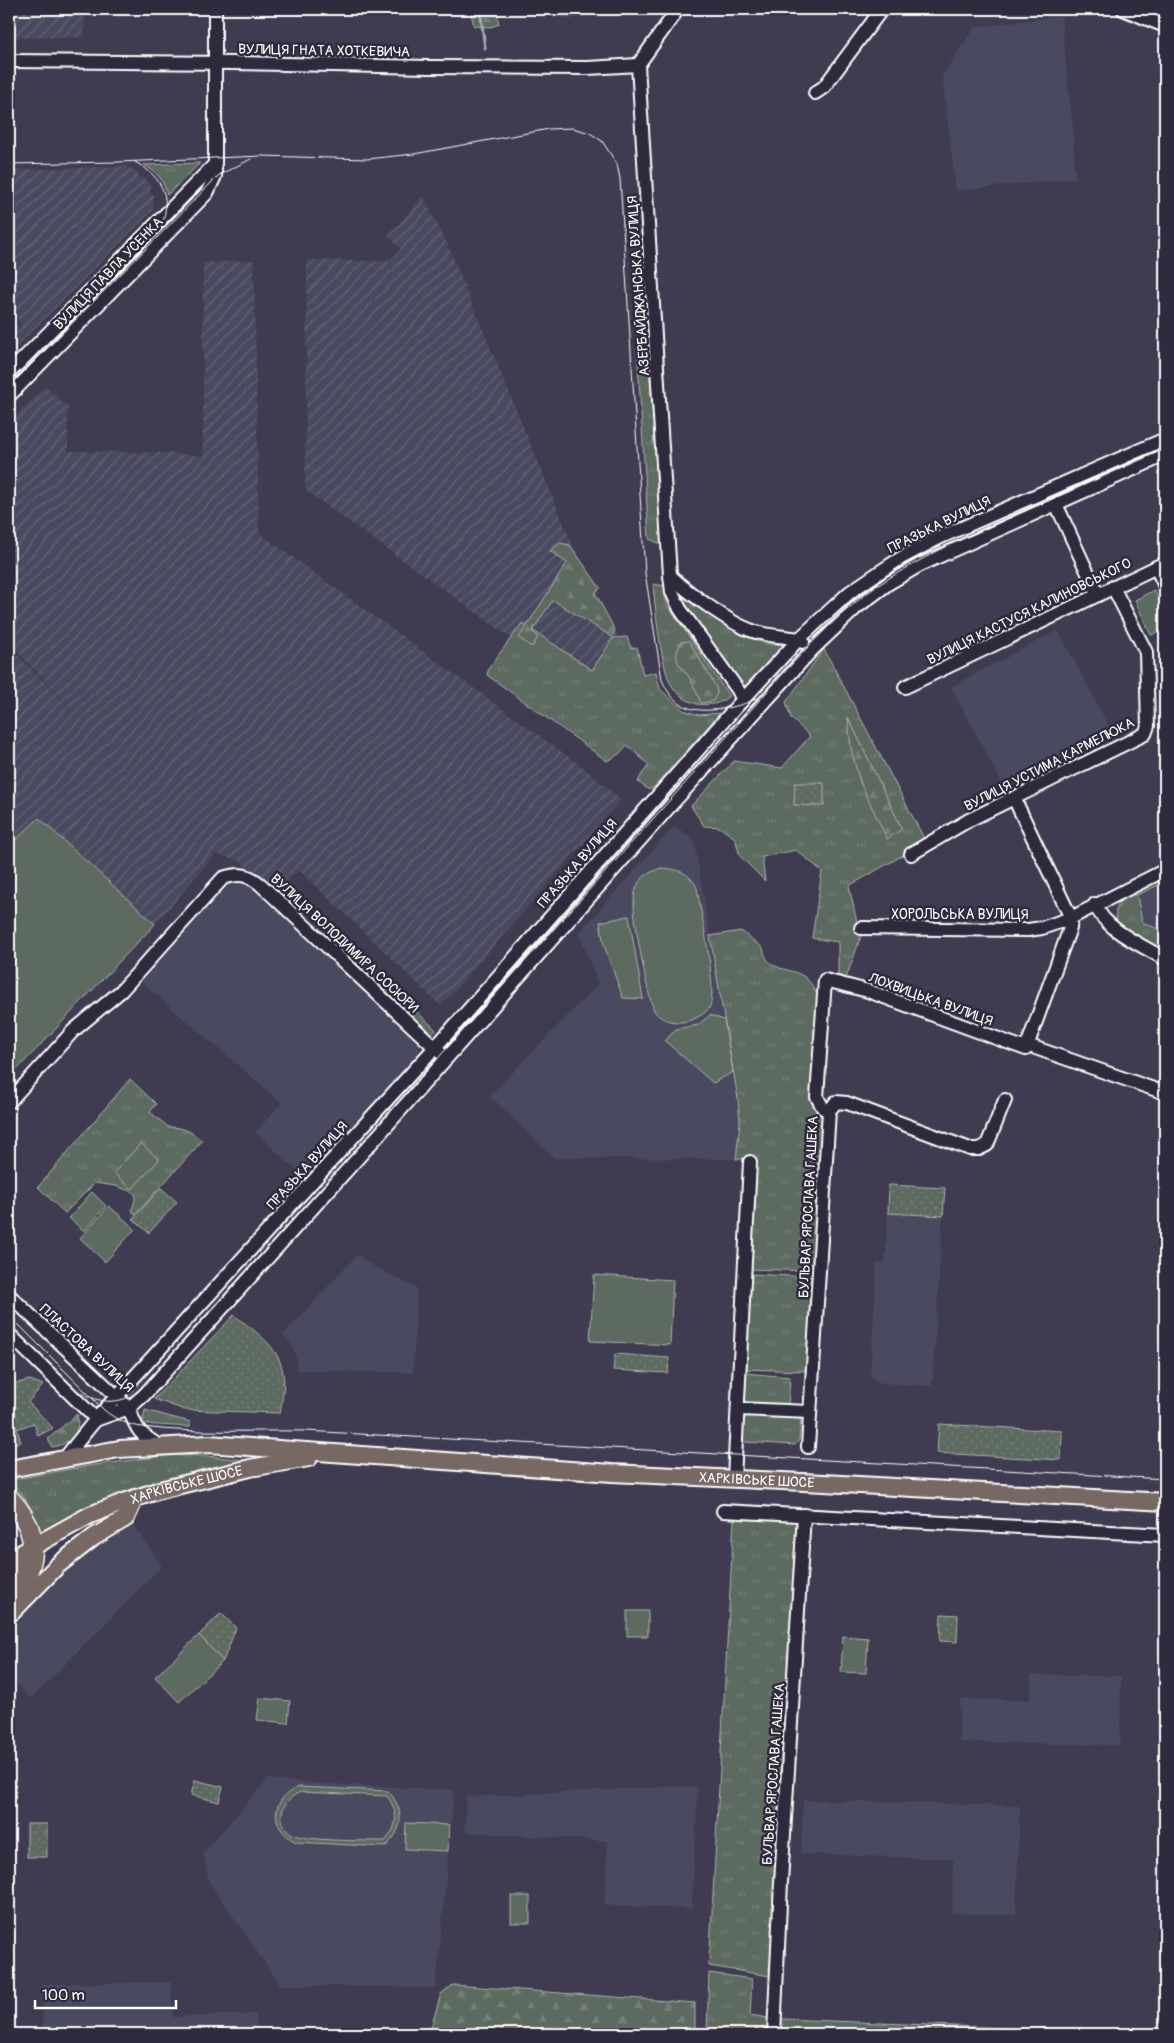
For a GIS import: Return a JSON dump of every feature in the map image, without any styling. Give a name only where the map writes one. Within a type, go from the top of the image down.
[{"type":"highway","points":[[9,1498],[18,1508],[26,1523],[34,1546],[32,1560],[9,1608]]},
{"type":"main road","name":"ХАРКІВСЬКЕ ШОСЕ","points":[[9,1468],[119,1449],[208,1444],[612,1474],[1165,1502]]},
{"type":"main road","name":"ХАРКІВСЬКЕ ШОСЕ","points":[[9,1560],[90,1515],[160,1490],[250,1468],[312,1457],[349,1454]]},
{"type":"main road","name":"ХАРКІВСЬКЕ ШОСЕ","points":[[9,1617],[58,1565],[94,1537],[126,1518],[135,1498]]},
{"type":"main road","points":[[9,1578],[34,1546]]},
{"type":"street","name":"ВУЛИЦЯ ПАВЛА УСЕНКА","points":[[9,396],[207,193],[215,179],[216,9]]},
{"type":"street","points":[[638,65],[678,9]]},
{"type":"street","points":[[815,93],[824,86],[882,9]]},
{"type":"street","points":[[1124,9],[1165,26]]},
{"type":"street","name":"ВУЛИЦЯ ГНАТА ХОТКЕВИЧА","points":[[9,61],[215,62],[429,67],[588,68],[638,65]]},
{"type":"street","name":"АЗЕРБАЙДЖАНСЬКА ВУЛИЦЯ","points":[[638,65],[672,592],[680,609],[738,690],[743,700]]},
{"type":"street","name":"ВУЛИЦЯ ПАВЛА УСЕНКА","points":[[9,373],[215,164]]},
{"type":"street","name":"ПРАЗЬКА ВУЛИЦЯ","points":[[64,1459],[116,1396],[435,1047],[656,797],[800,638],[850,592],[901,558],[941,537],[1165,440]]},
{"type":"street","name":"ПРАЗЬКА ВУЛИЦЯ","points":[[96,1419],[129,1408],[144,1394],[227,1304],[812,650],[857,607],[900,576],[950,551],[1165,455]]},
{"type":"street","points":[[1056,504],[1098,595]]},
{"type":"street","points":[[1161,565],[1165,586]]},
{"type":"street","name":"ВУЛИЦЯ КАСТУСЯ КАЛИНОВСЬКОГО","points":[[905,687],[1161,565]]},
{"type":"street","points":[[670,574],[685,589],[748,630],[762,634],[800,638],[812,650]]},
{"type":"street","name":"ВУЛИЦЯ УСТИМА КАРМЕЛЮКА","points":[[911,854],[969,820],[1145,734],[1148,726],[1146,652],[1113,587]]},
{"type":"street","points":[[656,797],[670,807]]},
{"type":"street","points":[[1014,798],[1071,918],[1070,928],[1026,1047]]},
{"type":"street","name":"ХОРОЛЬСЬКА ВУЛИЦЯ","points":[[861,928],[1028,930],[1042,928],[1071,918],[1095,904],[1165,870]]},
{"type":"street","name":"ВУЛИЦЯ ВОЛОДИМИРА СОСЮРИ","points":[[9,1102],[73,1031],[121,990],[224,878],[233,875],[249,876],[260,884],[447,1058]]},
{"type":"street","points":[[1095,904],[1098,914],[1110,926],[1165,959]]},
{"type":"street","name":"ЛОХВИЦЬКА ВУЛИЦЯ","points":[[825,980],[868,991],[1026,1047],[1165,1093]]},
{"type":"street","name":"БУЛЬВАР ЯРОСЛАВА ГАШЕКА","points":[[808,1447],[829,1111],[823,1108],[817,1097],[825,980]]},
{"type":"street","points":[[829,1111],[836,1102],[847,1102],[961,1146],[979,1149],[987,1145],[1005,1100]]},
{"type":"street","points":[[734,1479],[750,1162]]},
{"type":"street","name":"ПЛАСТОВА ВУЛИЦЯ","points":[[9,1295],[129,1408],[134,1425],[139,1432],[160,1446]]},
{"type":"street","points":[[9,1334],[96,1419]]},
{"type":"street","points":[[738,1409],[810,1412]]},
{"type":"street","points":[[723,1511],[1165,1535]]},
{"type":"street","name":"БУЛЬВАР ЯРОСЛАВА ГАШЕКА","points":[[774,2034],[781,1882],[804,1515]]},
{"type":"shaded area","points":[[9,9],[85,9],[84,37],[9,38]]},
{"type":"shaded area","points":[[500,9],[613,9],[571,19]]},
{"type":"shaded area","points":[[1061,16],[1073,128],[1075,178],[956,191],[942,76],[975,27]]},
{"type":"shaded area","points":[[127,166],[127,169],[132,168],[139,177],[145,178],[151,185],[150,194],[154,194],[153,210],[9,354],[9,318],[22,330],[9,297],[9,170]]},
{"type":"shaded area","points":[[423,196],[447,243],[575,551],[602,589],[597,594],[617,635],[597,692],[511,638],[305,490],[307,260],[389,261],[401,249],[388,236]]},
{"type":"shaded area","points":[[254,260],[259,533],[584,768],[621,800],[441,1006],[299,870],[276,891],[238,860],[216,854],[155,924],[39,818],[9,846],[9,647],[75,712],[9,643],[9,423],[45,386],[68,407],[68,451],[172,453],[203,456],[203,263]]},
{"type":"shaded area","points":[[1058,630],[1111,730],[1004,787],[951,687]]},
{"type":"shaded area","points":[[674,826],[694,839],[738,1099],[740,1122],[736,1159],[554,1158],[490,1096],[598,984],[579,933]]},
{"type":"shaded area","points":[[243,882],[255,887],[421,1039],[419,1054],[305,1178],[255,1132],[282,1103],[138,979],[227,886]]},
{"type":"shaded area","points":[[1165,882],[1165,932],[1142,922],[1137,895]]},
{"type":"shaded area","points":[[888,1213],[943,1216],[932,1386],[877,1383],[870,1376],[877,1263],[885,1264]]},
{"type":"shaded area","points":[[357,1255],[371,1265],[417,1288],[413,1373],[297,1370],[296,1357],[291,1343],[283,1335]]},
{"type":"shaded area","points":[[133,1525],[162,1566],[31,1699],[9,1677],[9,1636],[14,1626],[50,1582],[102,1542]]},
{"type":"shaded area","points":[[1031,1675],[1121,1676],[1120,1745],[959,1742],[960,1699],[1030,1700]]},
{"type":"shaded area","points":[[268,1779],[308,1783],[454,1790],[436,1988],[280,1985],[209,1882],[203,1853]]},
{"type":"shaded area","points":[[698,1787],[692,1909],[604,1905],[608,1841],[465,1832],[466,1797]]},
{"type":"shaded area","points":[[803,1800],[1020,1806],[1016,1915],[952,1913],[953,1859],[801,1854]]},
{"type":"shaded area","points":[[171,1982],[173,2017],[256,2014],[257,2034],[43,2034],[42,1984]]},
{"type":"green space","points":[[470,9],[496,9],[499,24],[491,27],[474,26]]},
{"type":"green space","points":[[200,163],[167,195],[159,177],[144,165]]},
{"type":"green space","points":[[648,347],[661,544],[649,539],[637,348]]},
{"type":"green space","points":[[560,543],[570,545],[600,588],[595,593],[615,630],[612,637],[553,600],[532,631],[538,637],[532,647],[519,638],[567,563],[550,551]]},
{"type":"green space","points":[[653,584],[665,586],[665,598],[669,607],[729,696],[722,701],[706,705],[697,704],[683,697],[672,686],[668,678],[662,652]]},
{"type":"green space","points":[[1154,590],[1165,613],[1165,628],[1151,635],[1135,600]]},
{"type":"green space","points":[[679,593],[741,635],[764,643],[784,645],[744,688],[684,603]]},
{"type":"green space","points":[[522,623],[592,670],[613,638],[627,637],[631,648],[637,647],[643,675],[656,672],[660,689],[683,710],[699,715],[720,713],[655,786],[649,790],[638,782],[649,765],[627,745],[619,754],[607,761],[487,675],[489,668]]},
{"type":"green space","points":[[689,641],[716,687],[717,694],[713,701],[701,703],[691,680],[679,664],[677,657],[678,648],[681,642]]},
{"type":"green space","points":[[824,649],[926,842],[849,886],[858,927],[863,931],[846,978],[838,975],[838,942],[812,938],[822,871],[796,850],[762,857],[765,881],[740,856],[735,838],[719,827],[704,826],[691,806],[734,761],[782,768],[810,736],[791,718],[786,702]]},
{"type":"green space","points":[[848,717],[902,829],[887,839],[860,782],[851,749]]},
{"type":"green space","points":[[795,783],[824,783],[824,806],[794,805]]},
{"type":"green space","points":[[39,818],[155,924],[9,1078],[9,846]]},
{"type":"green space","points":[[661,868],[682,872],[691,878],[697,888],[708,950],[712,986],[709,1008],[699,1016],[683,1022],[665,1020],[655,1012],[652,1006],[645,978],[634,912],[637,885],[653,871]]},
{"type":"green space","points":[[1165,876],[1165,882],[1137,895],[1142,922],[1165,932],[1165,955],[1118,925],[1116,914],[1117,906],[1129,893]]},
{"type":"green space","points":[[629,916],[643,999],[623,998],[604,945],[600,922]]},
{"type":"green space","points":[[741,931],[763,948],[765,956],[773,965],[806,978],[813,986],[819,1000],[823,1114],[815,1271],[749,1269],[748,1159],[736,1159],[740,1122],[738,1099],[710,936]]},
{"type":"green space","points":[[341,939],[436,1030],[431,1035],[335,944]]},
{"type":"green space","points":[[710,1015],[724,1020],[733,1072],[713,1083],[665,1041],[676,1029],[698,1025]]},
{"type":"green space","points":[[130,1079],[156,1104],[150,1112],[168,1127],[186,1130],[202,1141],[135,1215],[132,1210],[136,1196],[133,1192],[116,1186],[95,1183],[65,1213],[38,1187]]},
{"type":"green space","points":[[141,1143],[159,1160],[132,1189],[114,1173]]},
{"type":"green space","points":[[889,1185],[945,1188],[943,1216],[888,1213]]},
{"type":"green space","points":[[161,1188],[177,1202],[149,1233],[133,1219]]},
{"type":"green space","points":[[92,1192],[106,1206],[84,1231],[69,1218]]},
{"type":"green space","points":[[109,1206],[135,1229],[105,1262],[80,1238]]},
{"type":"green space","points":[[748,1274],[813,1277],[806,1371],[743,1369]]},
{"type":"green space","points":[[594,1275],[673,1280],[670,1345],[590,1341]]},
{"type":"green space","points":[[234,1315],[257,1333],[277,1355],[284,1379],[280,1413],[185,1410],[154,1399]]},
{"type":"green space","points":[[615,1354],[669,1358],[668,1373],[613,1370]]},
{"type":"green space","points":[[743,1373],[790,1377],[788,1407],[747,1405],[742,1400]]},
{"type":"green space","points":[[30,1380],[43,1385],[28,1402],[53,1428],[38,1436],[34,1423],[17,1429],[21,1442],[9,1445],[9,1385]]},
{"type":"green space","points":[[145,1410],[190,1422],[190,1427],[142,1424]]},
{"type":"green space","points":[[747,1411],[801,1417],[799,1440],[795,1445],[745,1442],[739,1439],[741,1417]]},
{"type":"green space","points":[[77,1414],[77,1427],[73,1436],[59,1446],[52,1447],[48,1439]]},
{"type":"green space","points":[[939,1424],[1062,1431],[1061,1460],[937,1453]]},
{"type":"green space","points":[[171,1455],[245,1460],[173,1477],[131,1490],[85,1510],[41,1534],[29,1505],[9,1480],[88,1466]]},
{"type":"green space","points":[[734,1519],[799,1522],[770,1976],[709,1966]]},
{"type":"green space","points":[[627,1611],[648,1611],[648,1636],[627,1636]]},
{"type":"green space","points":[[221,1613],[236,1628],[223,1661],[199,1635]]},
{"type":"green space","points":[[941,1614],[958,1615],[957,1642],[940,1641]]},
{"type":"green space","points":[[199,1635],[223,1661],[179,1702],[155,1677]]},
{"type":"green space","points":[[843,1636],[868,1638],[866,1673],[841,1672]]},
{"type":"green space","points":[[260,1698],[290,1701],[288,1723],[257,1720]]},
{"type":"green space","points":[[195,1780],[223,1787],[219,1802],[191,1795]]},
{"type":"green space","points":[[299,1787],[388,1791],[394,1798],[400,1813],[399,1827],[396,1834],[385,1847],[296,1842],[287,1836],[277,1821],[276,1813],[278,1806],[282,1798]],"holes":[[[301,1792],[387,1796],[394,1808],[395,1825],[385,1841],[309,1838],[292,1834],[283,1823],[282,1817],[285,1804],[289,1799]]]},
{"type":"green space","points":[[406,1823],[449,1825],[448,1851],[405,1849]]},
{"type":"green space","points":[[27,1824],[47,1824],[47,1857],[27,1857]]},
{"type":"green space","points":[[511,1896],[530,1896],[530,1923],[511,1923]]},
{"type":"green space","points":[[709,1973],[752,1979],[750,2015],[768,2018],[767,2034],[707,2032]]},
{"type":"green space","points":[[453,1985],[695,2003],[695,2034],[429,2034],[441,1994]]},
{"type":"green space","points":[[782,2019],[1029,2029],[1029,2034],[781,2034]]},
{"type":"green space","points":[[1040,2028],[1092,2030],[1094,2034],[1040,2034]]},
{"type":"waterway","points":[[480,9],[485,48]]},
{"type":"tram line","points":[[9,164],[262,156],[367,159],[414,154],[549,129],[573,128],[590,133],[602,141],[617,164],[620,179],[645,573],[662,680],[678,703],[693,709],[711,710],[726,708],[744,704],[758,698]]},
{"type":"tram line","points":[[9,387],[219,175],[251,159]]},
{"type":"tram line","points":[[135,162],[153,175],[163,191],[165,209],[160,231]]},
{"type":"tram line","points":[[79,1392],[94,1399],[116,1401],[139,1391],[787,669],[841,615],[888,579],[947,546],[1165,449]]},
{"type":"tram line","points":[[9,1315],[104,1410],[122,1422],[138,1426],[204,1431],[306,1431],[1165,1479]]}]
